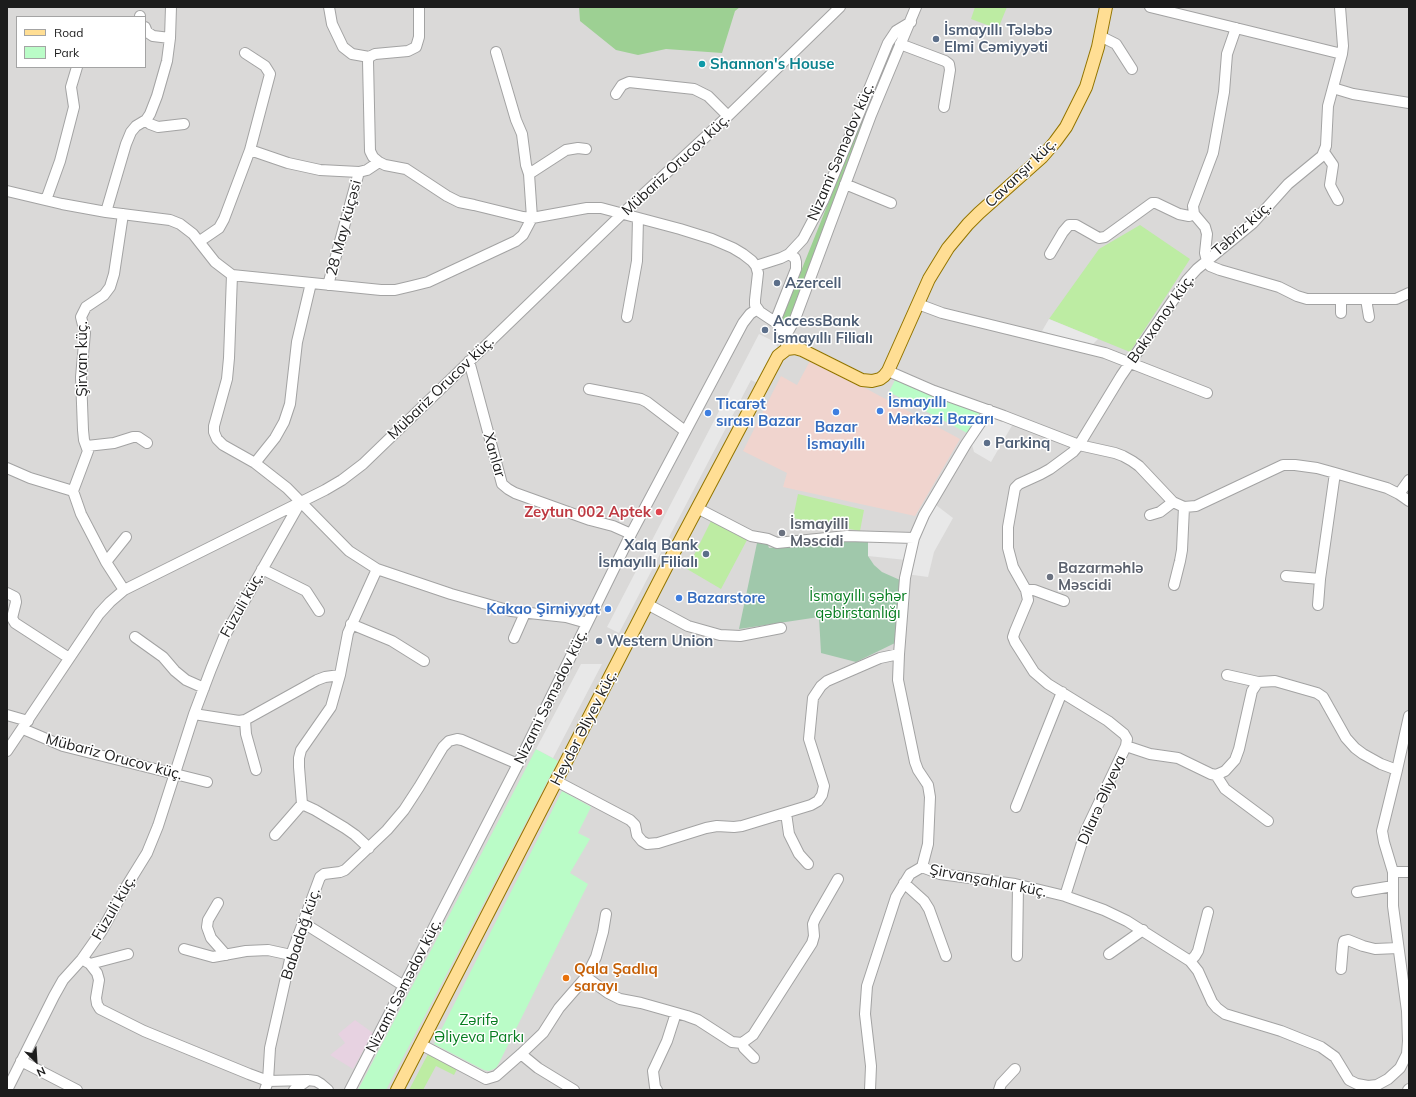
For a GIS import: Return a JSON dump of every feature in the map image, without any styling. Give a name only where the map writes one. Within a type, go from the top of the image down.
[{"type":"main road","name":"Cavanşır küç.","points":[[786,343],[862,380],[872,381],[884,376],[888,371],[935,268],[957,237],[979,213],[1042,157],[1056,142],[1066,126],[1086,86],[1100,36],[1106,7]]},
{"type":"main road","name":"Heydər Əliyev küç.","points":[[397,1090],[647,604],[786,343]]},
{"type":"street","points":[[106,212],[131,132],[136,126],[146,120],[157,96],[167,61],[170,38],[171,7]]},
{"type":"street","points":[[329,7],[332,24],[343,47],[352,54],[369,57],[375,54],[408,51],[416,47],[420,7]]},
{"type":"street","name":"Mübariz Orucov küç.","points":[[7,751],[99,614],[110,602],[124,590],[325,490],[342,480],[363,464],[622,214],[728,116],[840,7]]},
{"type":"street","points":[[786,343],[845,184],[916,7]]},
{"type":"street","points":[[1150,7],[1342,54]]},
{"type":"street","points":[[1338,200],[1330,185],[1333,165],[1324,152],[1326,146],[1328,106],[1334,88],[1343,46],[1340,7]]},
{"type":"street","name":"Nizami Səmədov küç.","points":[[756,266],[789,254],[803,239],[823,201],[888,43],[896,31],[911,22]]},
{"type":"street","points":[[1050,254],[1069,225],[1076,225],[1099,238],[1105,237],[1152,203],[1156,203],[1179,214],[1189,216],[1194,214],[1193,206],[1195,198],[1204,179],[1213,153],[1224,92],[1227,54],[1236,28]]},
{"type":"street","points":[[146,30],[153,36],[170,38]]},
{"type":"street","points":[[1100,36],[1116,44],[1132,69]]},
{"type":"street","points":[[900,44],[945,61],[949,64],[950,70],[944,107]]},
{"type":"street","points":[[7,191],[106,212],[170,220],[187,228],[215,262],[232,275],[381,290],[395,290],[428,282],[516,241],[523,235],[532,218],[529,174],[526,165],[522,134],[516,120],[496,52]]},
{"type":"street","points":[[200,242],[218,228],[224,219],[250,150],[270,74],[265,66],[245,53]]},
{"type":"street","points":[[369,57],[369,145],[370,151],[378,162],[385,165],[406,168],[432,187],[459,202],[523,217],[532,218],[587,208],[601,208],[712,239],[752,260],[758,273],[755,300],[757,308],[775,322],[783,331],[786,343]]},
{"type":"street","points":[[46,200],[60,161],[74,106],[71,86],[77,68]]},
{"type":"street","points":[[616,94],[622,85],[629,82],[694,89],[708,96],[728,116]]},
{"type":"street","points":[[1334,88],[1352,94],[1409,103]]},
{"type":"street","points":[[146,120],[150,124],[158,127],[184,124]]},
{"type":"street","points":[[529,174],[566,150],[578,148],[586,149]]},
{"type":"street","points":[[250,150],[288,163],[320,170],[359,172],[367,170],[378,162]]},
{"type":"street","name":"Təbriz küç.","points":[[1324,152],[1322,156],[1288,184],[1253,223],[1206,261],[1210,266],[1220,270],[1279,287],[1307,299],[1396,299],[1409,294]]},
{"type":"street","name":"28 May küçəsi","points":[[328,285],[359,172]]},
{"type":"street","points":[[845,184],[890,203]]},
{"type":"street","name":"Şirvan küç.","points":[[73,491],[88,452],[82,430],[81,377],[85,333],[81,317],[86,307],[104,295],[110,287],[114,274],[123,214]]},
{"type":"street","name":"Bakıxanov küç.","points":[[1026,590],[1013,567],[1008,548],[1008,527],[1015,488],[1019,484],[1050,469],[1079,446],[1130,362],[1187,280],[1206,261],[1205,253],[1207,234],[1205,227],[1194,214]]},
{"type":"street","points":[[627,317],[637,261],[638,218]]},
{"type":"street","points":[[775,322],[796,269],[795,258],[789,254]]},
{"type":"street","points":[[232,275],[229,358],[226,379],[214,426],[214,432],[217,439],[223,445],[254,463],[287,488],[349,551],[377,569],[451,594],[524,613],[566,617],[587,623]]},
{"type":"street","points":[[254,463],[275,438],[284,422],[290,404],[298,342],[311,283]]},
{"type":"street","points":[[1341,299],[1341,313]]},
{"type":"street","points":[[1366,299],[1369,318]]},
{"type":"street","points":[[918,304],[948,314],[1092,349],[1130,362],[1207,393]]},
{"type":"street","name":"Nizami Səmədov küç.","points":[[350,1090],[518,764],[630,534],[743,323],[757,308]]},
{"type":"street","name":"Xanlar","points":[[469,361],[502,484],[515,493],[590,520],[613,526],[630,534]]},
{"type":"street","points":[[888,371],[934,391],[989,410],[1079,446],[1115,453],[1132,461],[1173,502],[1184,507],[1196,506],[1283,465],[1317,468],[1335,473],[1387,488],[1409,501]]},
{"type":"street","points":[[589,389],[641,399],[685,431]]},
{"type":"street","name":"Şirvanşahlar küç.","points":[[989,410],[966,444],[924,515],[914,538],[905,578],[899,654],[899,687],[915,762],[918,770],[928,785],[930,797],[928,844],[922,867],[940,874],[1018,885],[1065,896],[1104,910],[1127,921],[1190,961],[1198,971],[1212,1002],[1225,1014],[1281,1031],[1321,1047],[1335,1057],[1349,1080],[1357,1084],[1368,1086],[1377,1085],[1388,1079],[1400,1068],[1408,1054]]},
{"type":"street","points":[[87,446],[114,443],[133,437],[138,437],[147,443]]},
{"type":"street","points":[[7,468],[30,478],[73,491],[80,514],[106,562],[124,590]]},
{"type":"street","points":[[1318,605],[1320,579],[1335,473]]},
{"type":"street","points":[[1399,494],[1409,480]]},
{"type":"street","name":"Füzuli küç.","points":[[7,1090],[63,980],[86,961],[126,887],[147,853],[176,773],[194,714],[224,637],[301,501]]},
{"type":"street","points":[[1150,515],[1160,512],[1173,502]]},
{"type":"street","points":[[1174,585],[1180,561],[1184,507]]},
{"type":"street","points":[[697,508],[751,536],[768,539],[777,543],[847,536],[914,538]]},
{"type":"street","points":[[106,562],[126,537]]},
{"type":"street","points":[[262,569],[306,591],[319,611]]},
{"type":"street","points":[[275,835],[302,804],[299,758],[301,750],[331,707],[340,675],[351,624],[377,569]]},
{"type":"street","points":[[1286,576],[1320,579]]},
{"type":"street","points":[[1064,601],[1034,590],[1026,590],[1028,600],[1013,636],[1015,642],[1034,672],[1048,684],[1108,721],[1124,734],[1127,739],[1126,746]]},
{"type":"street","points":[[7,593],[15,597],[16,602],[12,618],[15,623],[69,658]]},
{"type":"street","points":[[647,604],[688,626],[720,635],[740,636],[781,628]]},
{"type":"street","points":[[514,638],[524,613]]},
{"type":"street","points":[[351,624],[392,641],[424,661]]},
{"type":"street","points":[[135,637],[164,657],[175,671],[186,680],[204,688]]},
{"type":"street","points":[[556,781],[630,820],[635,825],[637,834],[642,841],[647,844],[658,843],[681,835],[716,826],[742,826],[811,805],[818,801],[822,795],[824,786],[809,739],[814,698],[821,686],[827,681],[880,658],[899,654]]},
{"type":"street","points":[[194,714],[239,721],[245,720],[317,680],[325,677],[340,675]]},
{"type":"street","points":[[1227,675],[1258,682],[1275,681],[1317,693],[1323,697],[1346,738],[1355,748],[1382,764],[1397,770]]},
{"type":"street","points":[[1258,682],[1252,691],[1239,749],[1235,760],[1225,771],[1216,775],[1225,789],[1268,821]]},
{"type":"street","points":[[1016,807],[1062,692]]},
{"type":"street","points":[[7,715],[25,725]]},
{"type":"street","points":[[1408,1054],[1407,1011],[1393,906],[1393,872],[1382,831],[1409,716]]},
{"type":"street","points":[[245,720],[246,734],[256,770]]},
{"type":"street","name":"Mübariz Orucov küç.","points":[[25,725],[41,737],[63,746],[176,773],[207,782]]},
{"type":"street","name":"Babadağ küç.","points":[[267,1085],[270,1048],[291,955],[320,877],[324,874],[345,870],[387,830],[404,810],[443,747],[449,741],[457,739],[462,740],[518,764]]},
{"type":"street","name":"Dilarə Əliyeva","points":[[1065,896],[1086,830],[1126,746],[1150,754],[1178,758],[1216,775]]},
{"type":"street","points":[[302,804],[345,828],[369,848]]},
{"type":"street","points":[[786,813],[789,834],[799,854],[808,864]]},
{"type":"street","points":[[870,1090],[871,1066],[865,1014],[867,986],[896,896],[910,874],[922,867]]},
{"type":"street","points":[[1393,872],[1409,872]]},
{"type":"street","points":[[586,977],[608,993],[620,999],[641,1003],[698,1020],[732,1042],[742,1043],[753,1034],[812,943],[814,936],[813,924],[815,919],[838,879]]},
{"type":"street","points":[[904,883],[924,901],[929,909],[946,956]]},
{"type":"street","points":[[1017,956],[1018,885]]},
{"type":"street","points":[[1357,892],[1392,886]]},
{"type":"street","points":[[218,903],[208,920],[207,927],[211,938],[226,955]]},
{"type":"street","points":[[1190,961],[1198,951],[1208,912]]},
{"type":"street","points":[[420,1044],[486,1079],[496,1076],[543,1033],[559,1008],[586,977],[596,957],[606,914]]},
{"type":"street","points":[[302,922],[404,986]]},
{"type":"street","points":[[1109,954],[1143,930]]},
{"type":"street","points":[[1341,969],[1344,941],[1348,940],[1375,949],[1398,948]]},
{"type":"street","points":[[184,949],[213,957],[246,951],[268,950],[291,955]]},
{"type":"street","points":[[86,961],[128,954]]},
{"type":"street","points":[[86,961],[97,973],[99,980],[96,998],[100,1009],[144,1031],[249,1074],[267,1085],[308,1080],[321,1084],[328,1090]]},
{"type":"street","points":[[657,1090],[653,1072],[667,1041],[676,1013]]},
{"type":"street","points":[[742,1043],[744,1048],[754,1058]]},
{"type":"street","points":[[521,1054],[538,1068],[574,1090]]},
{"type":"street","points":[[21,1061],[77,1090]]},
{"type":"street","points":[[999,1090],[1001,1084],[1015,1069]]},
{"type":"street","points":[[294,1090],[308,1080]]},
{"type":"shaded area","points":[[7,7],[1409,7],[1409,1090],[7,1090]]},
{"type":"shaded area","points":[[1049,319],[1098,339],[1091,346],[1042,331]]},
{"type":"shaded area","points":[[759,334],[771,340],[778,347],[757,383],[751,380],[619,633],[607,627]]},
{"type":"shaded area","name":"Bazar İsmayıllı","points":[[811,359],[960,439],[915,516],[783,487],[787,473],[743,451],[781,376],[797,385]]},
{"type":"shaded area","name":"Parkinq","points":[[983,412],[1014,422],[991,462],[974,452],[969,434]]},
{"type":"shaded area","points":[[932,502],[953,518],[934,552],[928,577],[906,574]]},
{"type":"shaded area","points":[[868,539],[908,541],[906,560],[868,556]]},
{"type":"shaded area","points":[[581,664],[602,664],[553,758],[536,749]]},
{"type":"shaded area","points":[[355,1020],[373,1033],[353,1069],[330,1055],[345,1043],[338,1034]]},
{"type":"green space","points":[[579,7],[740,7],[735,11],[722,53],[666,49],[638,55],[616,50],[580,21]]},
{"type":"green space","points":[[975,7],[1007,7],[998,29],[971,19]]},
{"type":"green space","points":[[902,32],[787,325],[781,321],[894,39]]},
{"type":"green space","points":[[1140,225],[1190,259],[1130,352],[1049,319],[1099,249]]},
{"type":"green space","points":[[895,380],[983,412],[969,434],[889,392]]},
{"type":"green space","points":[[798,494],[864,510],[860,531],[793,518]]},
{"type":"green space","points":[[711,521],[747,540],[721,589],[687,569]]},
{"type":"green space","name":"İsmayıllı şəhər qəbirstanlığı","points":[[868,539],[868,556],[874,565],[882,572],[900,580],[895,643],[856,662],[821,653],[819,617],[739,629],[757,543],[767,542],[769,548]]},
{"type":"green space","points":[[536,749],[558,761],[386,1090],[358,1090]]},
{"type":"green space","name":"Zərifə Əliyeva Parkı","points":[[562,791],[591,807],[578,833],[590,839],[570,873],[588,884],[499,1063],[496,1068],[489,1071],[484,1070],[434,1044]]},
{"type":"green space","points":[[428,1054],[457,1069],[454,1075],[436,1066],[423,1090],[409,1090]]},
{"type":"place","name":"İsmayıllı Tələbə Elmi Cəmiyyəti","points":[[936,39]]},
{"type":"place","name":"Shannon's House","points":[[702,64]]},
{"type":"place","name":"Azercell","points":[[777,283]]},
{"type":"place","name":"AccessBank İsmayıllı Filialı","points":[[765,330]]},
{"type":"place","name":"İsmayıllı Mərkəzi Bazarı","points":[[880,411]]},
{"type":"place","name":"Bazar İsmayıllı","points":[[836,412]]},
{"type":"place","name":"Ticarət sırası Bazar","points":[[708,413]]},
{"type":"place","name":"Parkinq","points":[[987,443]]},
{"type":"place","name":"Zeytun 002 Aptek","points":[[659,512]]},
{"type":"place","name":"İsmayilli Məscidi","points":[[782,533]]},
{"type":"place","name":"Xalq Bank İsmayıllı Filialı","points":[[706,554]]},
{"type":"place","name":"Bazarməhlə Məscidi","points":[[1050,577]]},
{"type":"place","name":"Bazarstore","points":[[679,598]]},
{"type":"place","name":"Kakao Şirniyyat","points":[[608,609]]},
{"type":"place","name":"Western Union","points":[[599,641]]},
{"type":"place","name":"Qala Şadlıq sarayı","points":[[566,978]]}]
